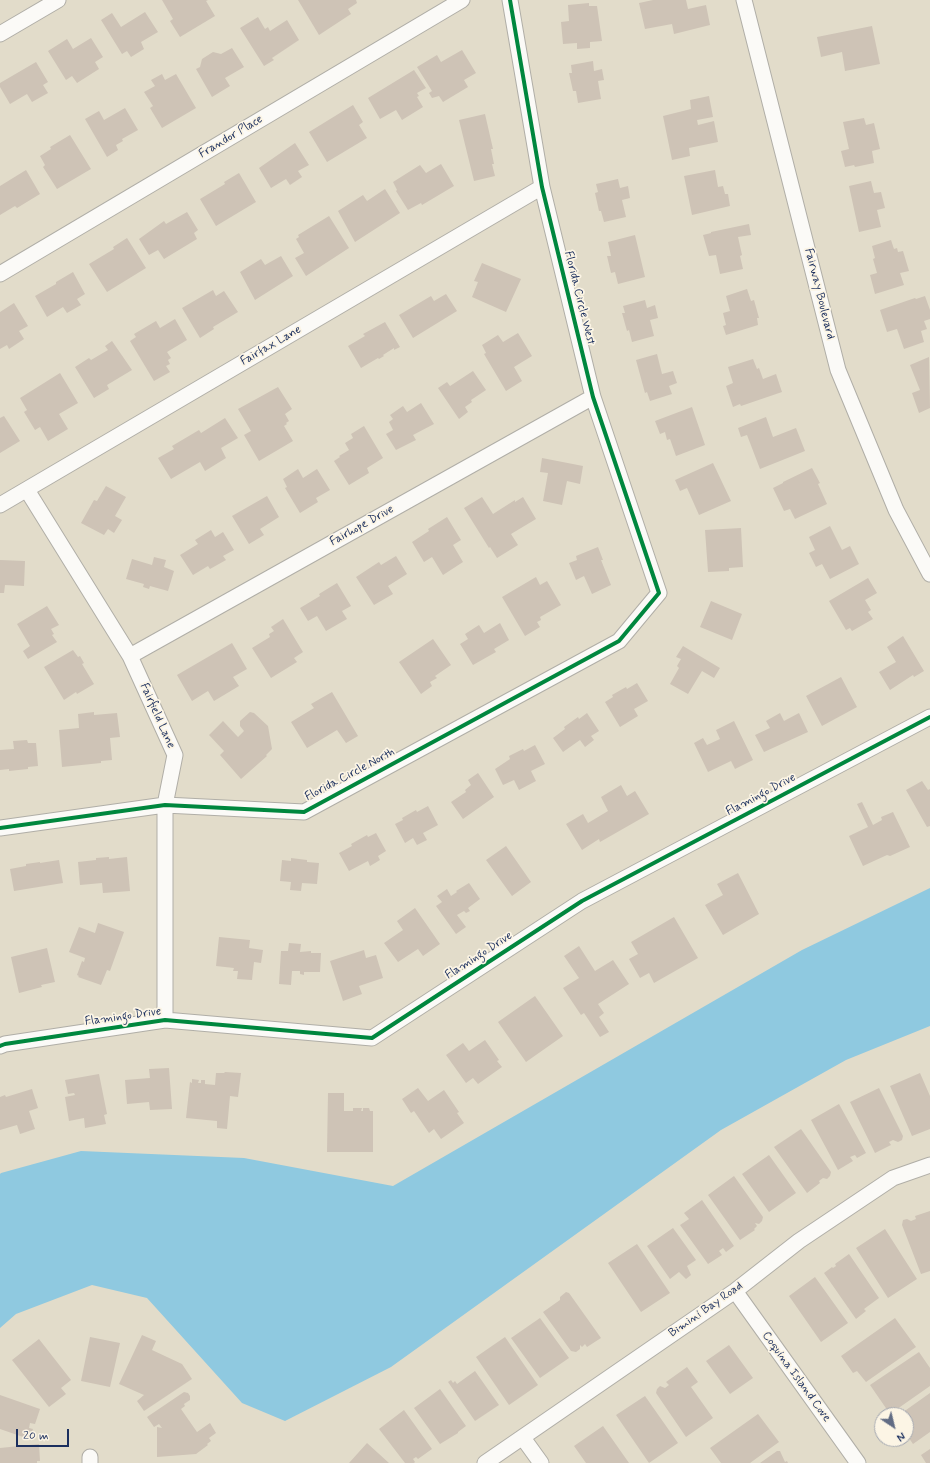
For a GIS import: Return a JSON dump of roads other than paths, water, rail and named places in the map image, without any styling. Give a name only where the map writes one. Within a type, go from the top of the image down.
[{"type":"street","points":[[0,34],[58,0]]},
{"type":"street","name":"Frandor Place","points":[[0,274],[462,0]]},
{"type":"street","name":"Florida Circle West","points":[[510,0],[542,186],[593,397],[659,593]]},
{"type":"street","name":"Fairway Boulevard","points":[[744,0],[838,370],[896,510],[930,574]]},
{"type":"street","name":"Fairfax Lane","points":[[0,505],[542,186]]},
{"type":"street","name":"Fairhope Drive","points":[[130,656],[593,397]]},
{"type":"street","name":"Fairfield Lane","points":[[27,490],[130,656],[175,755],[165,805],[165,1020]]},
{"type":"street","name":"Florida Circle North","points":[[0,828],[165,805],[304,812],[619,641],[659,593]]},
{"type":"street","name":"Flamingo Drive","points":[[0,1046],[165,1020],[372,1038],[582,901],[930,718]]},
{"type":"street","name":"Bimini Bay Road","points":[[485,1463],[735,1291],[799,1241],[893,1178],[930,1165]]},
{"type":"street","name":"Coquina Island Cove","points":[[735,1291],[858,1463]]},
{"type":"street","points":[[523,1438],[541,1463]]},
{"type":"water","points":[[930,888],[930,1026],[846,1060],[721,1130],[391,1367],[285,1421],[242,1403],[147,1298],[92,1285],[16,1314],[0,1328],[1,1173],[81,1151],[244,1158],[393,1186],[802,950]]}]
